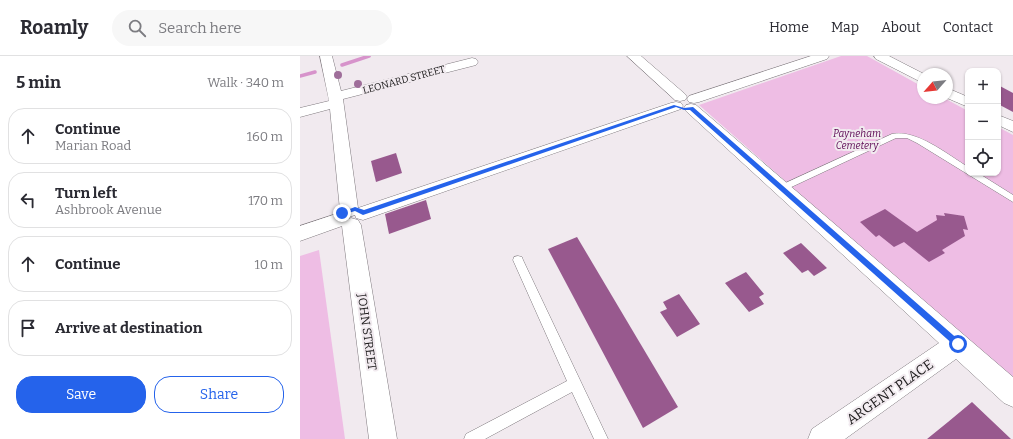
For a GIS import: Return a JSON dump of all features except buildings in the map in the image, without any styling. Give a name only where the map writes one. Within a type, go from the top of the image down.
[{"type":"street","name":"JOHN STREET","points":[[326,56],[336,100],[350,217],[383,439]]},
{"type":"street","points":[[634,56],[1013,394]]},
{"type":"street","points":[[300,234],[823,56]]},
{"type":"street","points":[[880,56],[917,76]]},
{"type":"street","name":"LEONARD STREET","points":[[300,113],[336,100],[472,62]]},
{"type":"street","points":[[953,95],[965,101]]},
{"type":"street","points":[[1001,121],[1013,127]]},
{"type":"street","name":"ARGENT PLACE","points":[[822,439],[958,344]]},
{"type":"lane","points":[[782,188],[895,136],[908,136],[920,141],[965,169]]},
{"type":"lane","points":[[977,176],[1013,199]]},
{"type":"lane","points":[[518,260],[601,439]]},
{"type":"lane","points":[[471,439],[575,384]]},
{"type":"green space","name":"Payneham Cemetery","points":[[841,56],[867,56],[917,84],[917,104],[953,103],[965,109],[965,176],[1001,176],[1001,129],[1013,135],[1013,382],[699,105]]},
{"type":"green space","points":[[319,250],[345,439],[300,439],[300,256]]},
{"type":"waterway","points":[[342,65],[369,56]]},
{"type":"waterway","points":[[300,76],[315,72]]},
{"type":"route","points":[[342,213],[351,209],[359,209],[363,213],[676,106],[684,109],[692,108],[958,344]]}]
